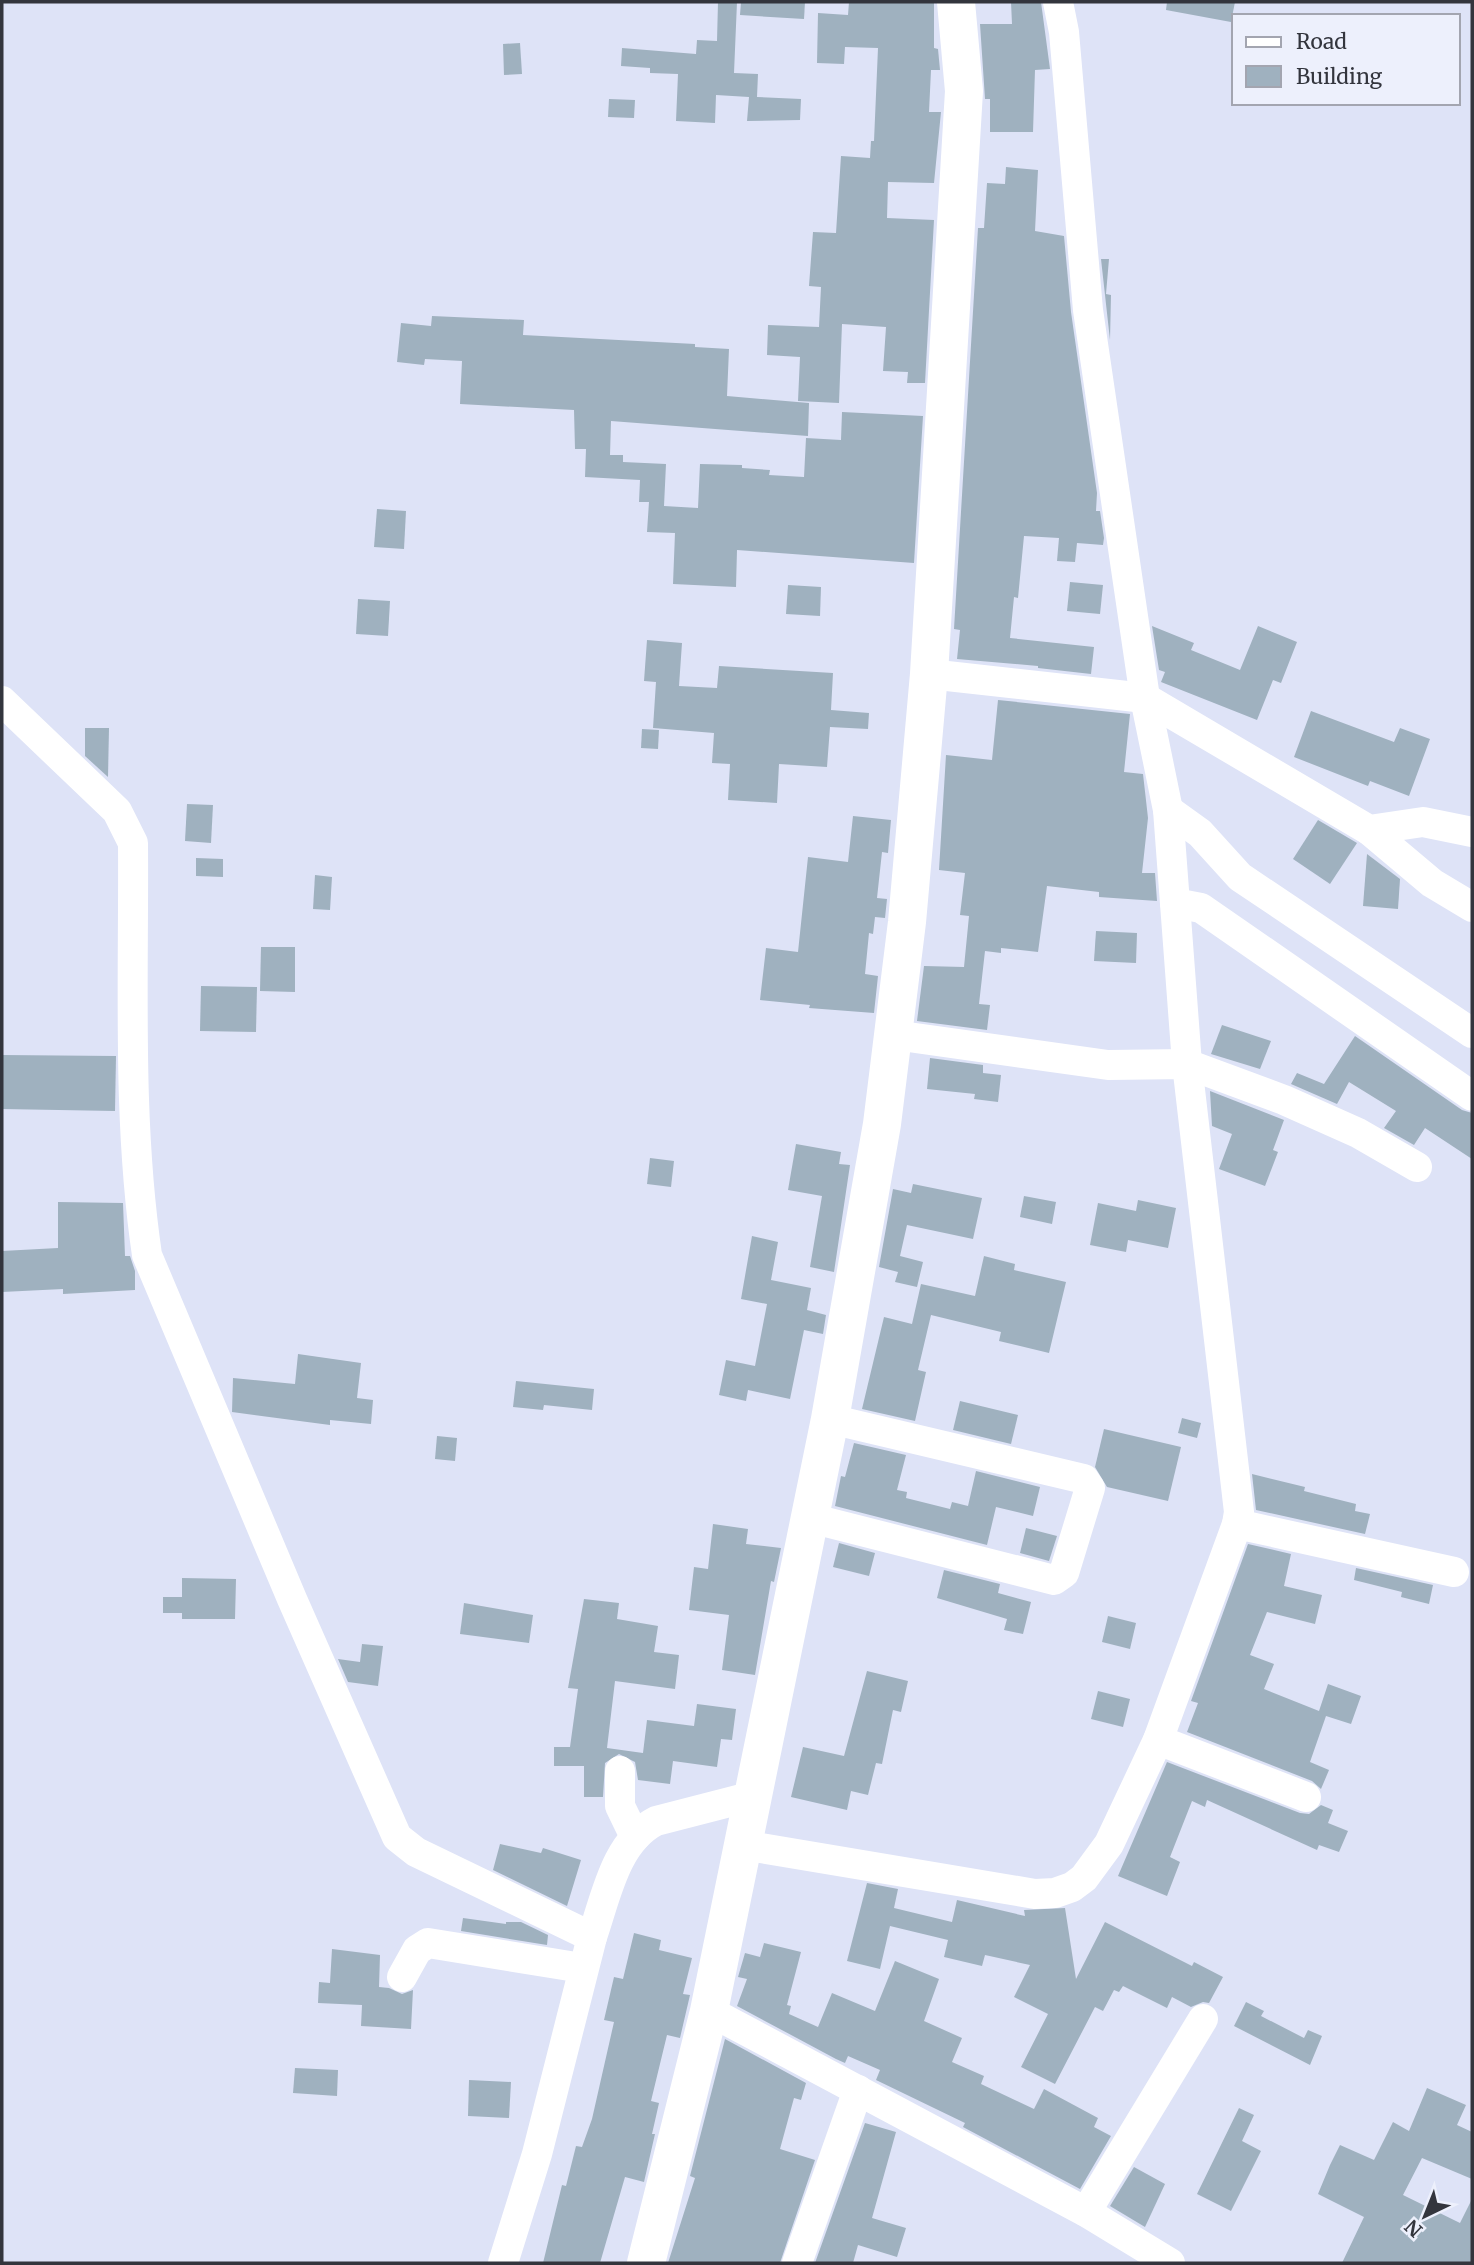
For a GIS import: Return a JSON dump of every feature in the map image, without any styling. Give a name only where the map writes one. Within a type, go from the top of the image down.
[{"type":"main road","points":[[646,2263],[709,2011],[830,1419],[882,1124],[894,1035],[929,674],[964,91],[956,2]]},
{"type":"street","points":[[743,1845],[1035,1894],[1055,1893],[1084,1878],[1109,1844],[1158,1740],[1237,1524],[1238,1505],[1187,1064],[1168,810],[1145,698],[1088,310],[1064,32],[1058,2]]},
{"type":"street","points":[[929,674],[1145,698],[1369,830],[1432,883],[1472,907]]},
{"type":"street","points":[[2,701],[117,811],[133,843],[135,1130],[138,1195],[147,1255],[393,1830],[416,1852],[592,1937]]},
{"type":"street","points":[[1168,810],[1200,833],[1240,877],[1472,1033]]},
{"type":"street","points":[[1369,830],[1423,822],[1472,832]]},
{"type":"street","points":[[1175,903],[1201,908],[1472,1096]]},
{"type":"street","points":[[894,1035],[1108,1065],[1187,1064],[1284,1100],[1358,1133],[1417,1167]]},
{"type":"street","points":[[810,1518],[1054,1580],[1064,1573],[1090,1488],[1084,1479],[830,1419]]},
{"type":"street","points":[[1237,1524],[1454,1572]]},
{"type":"street","points":[[1158,1740],[1306,1797]]},
{"type":"street","points":[[620,1771],[620,1806],[635,1837]]},
{"type":"street","points":[[503,2263],[537,2154],[582,1968],[622,1854],[635,1837],[656,1821],[753,1796]]},
{"type":"street","points":[[402,1977],[417,1950],[428,1942],[582,1968]]},
{"type":"street","points":[[709,2011],[1086,2212],[1170,2263]]},
{"type":"street","points":[[1086,2212],[1203,2019]]},
{"type":"street","points":[[797,2263],[858,2090]]},
{"type":"building","points":[[718,2],[737,2],[734,73],[758,74],[757,97],[801,99],[800,120],[747,121],[749,97],[716,95],[715,123],[676,121],[678,74],[650,73],[650,68],[621,66],[622,48],[696,54],[697,40],[717,41]]},
{"type":"building","points":[[741,2],[805,2],[804,19],[740,15]]},
{"type":"building","points":[[849,2],[934,2],[934,48],[938,49],[940,70],[931,70],[929,112],[941,112],[934,183],[888,182],[887,218],[934,220],[925,383],[907,383],[908,372],[883,371],[886,327],[842,324],[839,403],[798,401],[800,357],[767,355],[768,325],[819,327],[821,287],[809,286],[813,232],[836,233],[841,156],[870,158],[871,141],[874,141],[878,48],[845,47],[844,64],[817,63],[818,13],[848,15]]},
{"type":"building","points":[[1011,2],[1041,2],[1050,69],[1035,70],[1033,132],[990,132],[990,99],[985,99],[980,24],[1012,24]]},
{"type":"building","points":[[1167,2],[1235,2],[1231,22],[1166,10]]},
{"type":"building","points":[[520,43],[522,74],[504,75],[503,44]]},
{"type":"building","points":[[609,99],[635,100],[634,118],[608,117]]},
{"type":"building","points":[[1006,167],[1038,170],[1035,231],[1064,236],[1071,312],[1097,493],[1096,511],[1100,511],[1104,538],[1103,545],[1077,543],[1075,562],[1057,561],[1059,538],[1024,536],[1018,598],[1014,597],[1010,638],[1094,647],[1091,674],[957,659],[960,630],[954,629],[978,228],[984,228],[987,183],[1005,184]]},
{"type":"building","points":[[1101,259],[1109,259],[1106,294],[1111,295],[1110,340]]},
{"type":"building","points":[[432,316],[524,320],[523,335],[695,344],[695,347],[729,349],[727,396],[809,403],[808,436],[611,421],[610,455],[623,455],[623,462],[666,464],[664,506],[698,508],[700,464],[742,465],[742,468],[770,470],[769,475],[804,477],[806,438],[841,440],[842,412],[923,416],[914,563],[737,550],[736,587],[673,584],[675,533],[647,532],[649,502],[639,502],[640,480],[585,477],[586,449],[575,449],[574,410],[460,404],[462,361],[425,359],[424,365],[397,362],[401,323],[431,326]]},
{"type":"building","points":[[377,509],[406,511],[404,549],[374,547]]},
{"type":"building","points":[[1070,582],[1103,585],[1100,614],[1067,611]]},
{"type":"building","points":[[788,585],[821,587],[820,616],[786,614]]},
{"type":"building","points":[[358,599],[390,601],[388,636],[356,634]]},
{"type":"building","points":[[1152,626],[1194,643],[1191,650],[1240,670],[1258,626],[1297,642],[1281,683],[1273,680],[1257,720],[1161,682],[1165,672],[1159,670]]},
{"type":"building","points":[[647,640],[682,643],[679,686],[717,688],[719,666],[833,673],[831,710],[869,713],[868,729],[830,727],[827,767],[779,764],[777,803],[728,800],[730,764],[712,763],[714,733],[653,728],[656,682],[644,681]]},
{"type":"building","points":[[998,700],[1130,714],[1124,772],[1143,774],[1148,818],[1142,873],[1155,873],[1157,901],[1099,897],[1099,892],[1047,886],[1038,952],[1001,948],[1001,953],[985,951],[979,1004],[990,1005],[987,1030],[917,1021],[924,966],[964,967],[969,916],[960,915],[965,873],[939,870],[946,755],[992,760]]},
{"type":"building","points":[[1311,711],[1394,742],[1400,728],[1430,739],[1409,796],[1370,781],[1368,786],[1294,757]]},
{"type":"building","points":[[85,728],[109,728],[108,777],[85,756]]},
{"type":"building","points":[[642,729],[659,730],[658,749],[641,748]]},
{"type":"building","points":[[187,804],[213,805],[211,843],[185,841]]},
{"type":"building","points":[[853,816],[891,820],[888,853],[882,852],[877,898],[887,899],[885,918],[875,917],[873,934],[869,933],[865,974],[878,976],[874,1013],[809,1008],[810,1005],[760,1000],[766,948],[798,952],[808,857],[848,862]]},
{"type":"building","points":[[1318,820],[1357,843],[1330,884],[1293,859]]},
{"type":"building","points":[[1367,854],[1400,879],[1398,909],[1363,906]]},
{"type":"building","points":[[196,858],[223,859],[223,877],[196,876]]},
{"type":"building","points":[[315,875],[332,877],[330,910],[313,909]]},
{"type":"building","points":[[1096,931],[1137,933],[1136,963],[1094,961]]},
{"type":"building","points":[[261,947],[295,947],[295,992],[260,991]]},
{"type":"building","points":[[201,986],[257,987],[256,1032],[200,1031]]},
{"type":"building","points":[[1222,1025],[1271,1041],[1260,1069],[1211,1054]]},
{"type":"building","points":[[1355,1036],[1462,1110],[1472,1113],[1472,1159],[1425,1128],[1414,1145],[1384,1128],[1396,1111],[1349,1082],[1337,1104],[1291,1084],[1297,1073],[1324,1084]]},
{"type":"building","points":[[2,1055],[116,1056],[115,1111],[2,1109]]},
{"type":"building","points":[[930,1058],[983,1065],[983,1073],[1001,1075],[998,1102],[974,1099],[975,1094],[927,1089]]},
{"type":"building","points":[[1210,1091],[1284,1120],[1273,1150],[1278,1152],[1265,1186],[1219,1169],[1232,1134],[1212,1126]]},
{"type":"building","points":[[796,1144],[841,1152],[839,1164],[850,1165],[834,1272],[810,1267],[822,1196],[788,1190]]},
{"type":"building","points":[[650,1158],[674,1161],[671,1187],[647,1184]]},
{"type":"building","points":[[913,1184],[982,1198],[973,1239],[907,1225],[900,1256],[923,1262],[917,1287],[895,1282],[898,1272],[879,1267],[893,1189],[911,1193]]},
{"type":"building","points":[[1024,1196],[1056,1202],[1052,1224],[1020,1217]]},
{"type":"building","points":[[1138,1200],[1176,1208],[1168,1248],[1128,1240],[1126,1252],[1090,1245],[1098,1203],[1136,1211]]},
{"type":"building","points":[[58,1202],[123,1203],[125,1256],[130,1256],[135,1271],[135,1290],[63,1294],[63,1289],[2,1292],[2,1251],[58,1248]]},
{"type":"building","points":[[752,1236],[778,1242],[771,1280],[811,1288],[807,1310],[826,1315],[823,1334],[804,1330],[790,1399],[748,1390],[746,1401],[719,1395],[726,1360],[755,1366],[767,1304],[741,1299]]},
{"type":"building","points":[[984,1256],[1015,1264],[1014,1270],[1066,1282],[1049,1353],[999,1341],[1001,1332],[931,1315],[918,1370],[926,1372],[915,1421],[862,1409],[884,1317],[912,1324],[921,1284],[975,1296]]},
{"type":"building","points":[[298,1354],[361,1363],[357,1398],[373,1400],[371,1424],[330,1420],[330,1425],[232,1412],[233,1378],[295,1384]]},
{"type":"building","points":[[516,1381],[594,1389],[592,1410],[544,1405],[543,1410],[513,1407]]},
{"type":"building","points":[[960,1401],[1018,1415],[1011,1444],[953,1430]]},
{"type":"building","points":[[1182,1418],[1201,1423],[1197,1438],[1178,1433]]},
{"type":"building","points":[[1104,1429],[1181,1447],[1168,1501],[1107,1487],[1095,1467]]},
{"type":"building","points":[[437,1436],[457,1438],[455,1461],[435,1459]]},
{"type":"building","points":[[854,1443],[906,1455],[897,1490],[907,1492],[906,1498],[950,1509],[952,1502],[968,1506],[976,1471],[1040,1487],[1033,1516],[996,1507],[987,1545],[835,1506],[841,1476],[845,1477]]},
{"type":"building","points":[[1252,1474],[1305,1487],[1304,1491],[1356,1504],[1355,1511],[1370,1514],[1365,1534],[1256,1510]]},
{"type":"building","points":[[713,1524],[748,1529],[746,1544],[781,1548],[774,1582],[771,1581],[755,1675],[722,1670],[729,1615],[689,1610],[694,1567],[708,1569]]},
{"type":"building","points":[[1026,1528],[1057,1536],[1049,1561],[1020,1553]]},
{"type":"building","points":[[839,1543],[875,1553],[869,1576],[833,1567]]},
{"type":"building","points":[[1248,1544],[1291,1554],[1284,1586],[1322,1595],[1315,1624],[1267,1612],[1250,1655],[1274,1664],[1264,1689],[1319,1711],[1328,1684],[1361,1696],[1351,1724],[1326,1716],[1310,1762],[1329,1770],[1321,1789],[1312,1781],[1187,1732],[1198,1703],[1191,1701]]},
{"type":"building","points":[[1356,1568],[1433,1585],[1429,1604],[1401,1597],[1402,1592],[1354,1580]]},
{"type":"building","points":[[944,1570],[1000,1584],[998,1593],[1031,1602],[1023,1634],[1004,1630],[1007,1619],[937,1598]]},
{"type":"building","points":[[182,1578],[236,1579],[235,1619],[182,1619],[182,1613],[163,1613],[163,1597],[182,1597]]},
{"type":"building","points":[[584,1599],[619,1603],[617,1619],[658,1626],[654,1652],[679,1655],[675,1689],[615,1681],[607,1748],[643,1753],[647,1720],[694,1726],[697,1704],[736,1709],[732,1740],[721,1739],[717,1767],[673,1761],[670,1784],[638,1780],[635,1762],[619,1754],[605,1763],[603,1797],[584,1797],[584,1766],[554,1766],[554,1747],[570,1747],[578,1689],[568,1688]]},
{"type":"building","points":[[464,1603],[533,1615],[529,1643],[460,1634]]},
{"type":"building","points":[[1108,1616],[1136,1623],[1130,1649],[1102,1642]]},
{"type":"building","points":[[362,1644],[383,1646],[378,1686],[348,1682],[338,1659],[360,1662]]},
{"type":"building","points":[[867,1671],[908,1681],[901,1712],[893,1710],[882,1764],[876,1763],[868,1795],[851,1791],[847,1810],[791,1797],[803,1747],[844,1756]]},
{"type":"building","points":[[1098,1691],[1130,1699],[1123,1727],[1091,1719]]},
{"type":"building","points":[[1167,1762],[1300,1813],[1309,1814],[1321,1805],[1333,1810],[1328,1823],[1348,1831],[1339,1852],[1319,1845],[1317,1850],[1207,1800],[1205,1807],[1192,1801],[1170,1857],[1180,1862],[1167,1896],[1118,1876]]},
{"type":"building","points":[[500,1844],[541,1853],[543,1848],[581,1860],[567,1906],[493,1870]]},
{"type":"building","points":[[867,1883],[898,1889],[894,1908],[952,1922],[957,1900],[1025,1916],[1024,1910],[1065,1908],[1076,1979],[1105,1922],[1192,1966],[1194,1962],[1223,1977],[1209,2003],[1203,2002],[1191,2007],[1172,1997],[1167,2008],[1123,1986],[1119,1992],[1114,1990],[1103,2011],[1095,2007],[1055,2084],[1021,2067],[1048,2014],[1014,1997],[1030,1965],[985,1955],[982,1966],[944,1957],[948,1940],[890,1926],[880,1969],[847,1961]]},
{"type":"building","points":[[463,1918],[506,1924],[521,1922],[548,1935],[547,1945],[461,1931]]},
{"type":"building","points":[[634,1933],[661,1940],[659,1950],[692,1958],[683,1994],[690,1995],[680,2038],[667,2035],[651,2101],[659,2103],[644,2182],[625,2177],[600,2263],[543,2263],[562,2185],[566,2186],[576,2146],[582,2147],[592,2119],[614,2022],[604,2020],[614,1977],[623,1979]]},
{"type":"building","points":[[764,1943],[801,1952],[787,2005],[791,2006],[789,2014],[818,2027],[832,1993],[875,2011],[895,1961],[939,1979],[924,2021],[962,2038],[952,2062],[984,2076],[981,2084],[1034,2109],[1044,2089],[1098,2118],[1094,2127],[1111,2136],[1080,2189],[963,2127],[965,2123],[876,2080],[880,2070],[848,2056],[845,2063],[836,2059],[737,2006],[747,1979],[738,1977],[745,1953],[760,1957]]},
{"type":"building","points":[[332,1949],[380,1955],[379,1987],[402,1994],[413,1990],[411,2029],[361,2026],[362,2005],[318,2003],[319,1982],[330,1983]]},
{"type":"building","points":[[1246,2002],[1264,2011],[1261,2016],[1304,2038],[1308,2030],[1322,2036],[1310,2065],[1234,2026]]},
{"type":"building","points":[[725,2039],[806,2083],[801,2100],[794,2098],[780,2149],[815,2160],[780,2263],[668,2263],[695,2178],[690,2176]]},
{"type":"building","points":[[295,2068],[338,2070],[337,2096],[293,2093]]},
{"type":"building","points":[[469,2080],[511,2082],[509,2118],[468,2116]]},
{"type":"building","points":[[1427,2088],[1466,2105],[1457,2125],[1472,2132],[1472,2179],[1422,2158],[1403,2195],[1460,2223],[1472,2199],[1472,2263],[1342,2263],[1364,2217],[1318,2194],[1330,2165],[1340,2145],[1374,2160],[1393,2122],[1409,2131]]},
{"type":"building","points":[[1239,2108],[1254,2115],[1242,2141],[1261,2151],[1231,2211],[1197,2194]]},
{"type":"building","points":[[865,2123],[896,2132],[872,2218],[906,2228],[897,2257],[858,2245],[853,2263],[815,2263]]},
{"type":"building","points":[[1134,2167],[1165,2184],[1145,2227],[1110,2206]]}]
